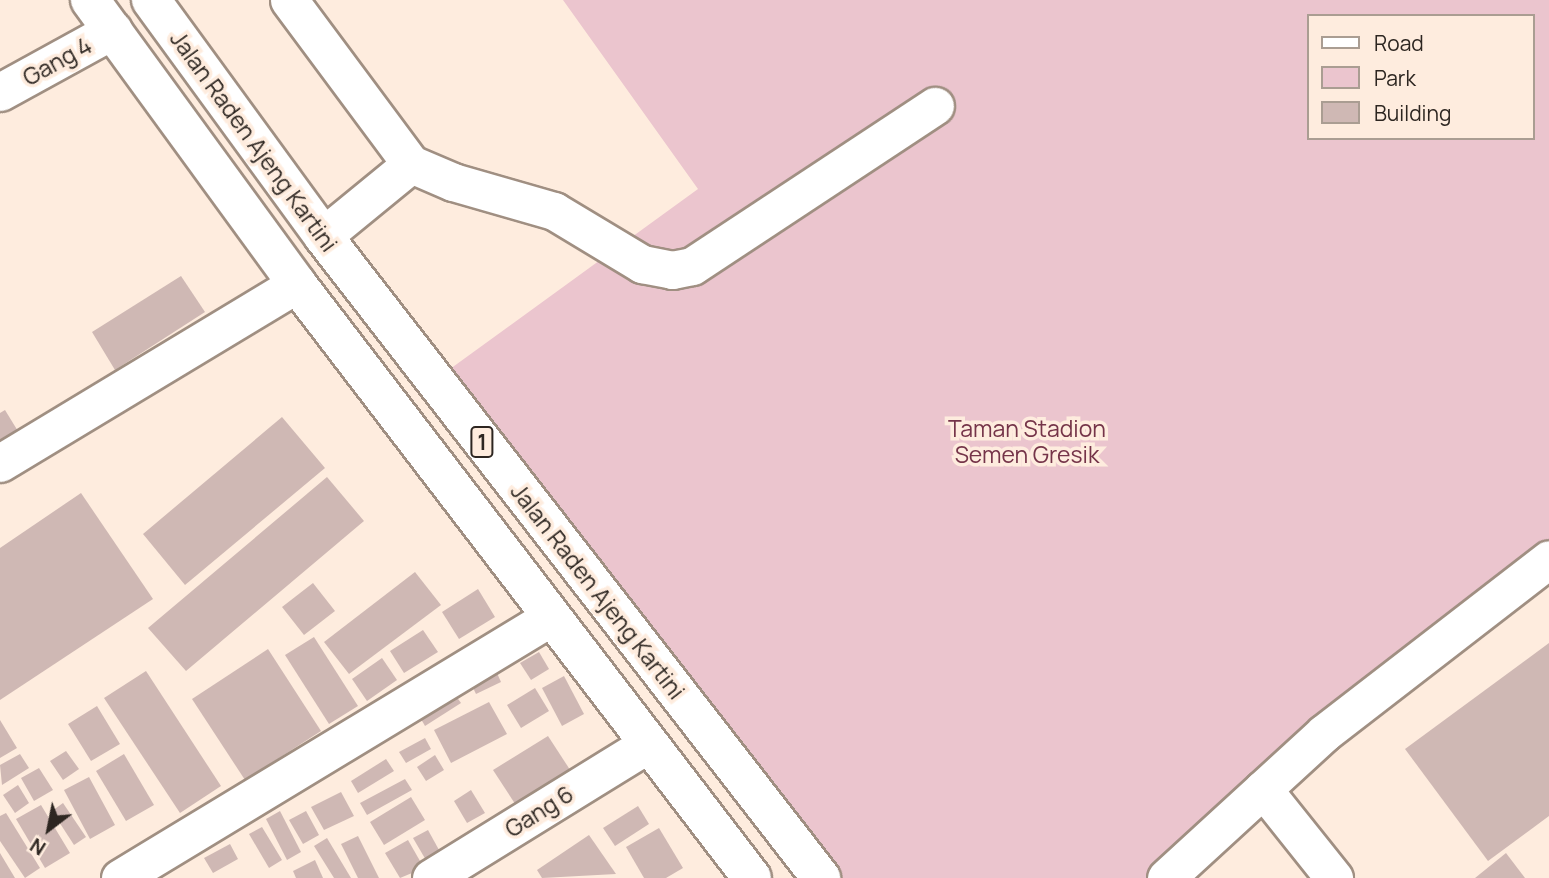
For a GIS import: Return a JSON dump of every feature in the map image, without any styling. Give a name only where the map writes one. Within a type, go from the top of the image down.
[{"type":"highway","name":"Jalan Raden Ajeng Kartini","points":[[90,0],[297,285],[752,878]]},
{"type":"highway","name":"Jalan Raden Ajeng Kartini","points":[[151,0],[323,236],[821,878]]},
{"type":"street","points":[[289,0],[411,164],[453,182],[554,211],[642,264],[672,270],[692,266],[935,106]]},
{"type":"street","name":"Gang 4","points":[[0,92],[113,30]]},
{"type":"street","points":[[323,236],[411,164]]},
{"type":"street","points":[[0,463],[297,285]]},
{"type":"street","points":[[1166,878],[1324,733],[1549,559]]},
{"type":"street","points":[[120,878],[551,617]]},
{"type":"street","name":"Gang 6","points":[[431,878],[648,744]]},
{"type":"street","points":[[1263,789],[1334,878]]},
{"type":"green space","name":"Taman Stadion Semen Gresik","points":[[563,0],[1549,0],[1549,543],[1153,878],[819,878],[439,377],[698,189]]},
{"type":"building","points":[[181,276],[205,312],[115,370],[92,332]]},
{"type":"building","points":[[5,410],[24,441],[0,455],[0,413]]},
{"type":"building","points":[[282,417],[325,468],[185,585],[143,534]]},
{"type":"building","points":[[327,477],[364,521],[186,671],[148,628]]},
{"type":"building","points":[[81,493],[153,599],[0,700],[0,548]]},
{"type":"building","points":[[415,572],[441,605],[349,674],[324,642]]},
{"type":"building","points":[[313,583],[335,611],[304,635],[282,607]]},
{"type":"building","points":[[478,589],[495,617],[459,639],[442,612]]},
{"type":"building","points":[[423,630],[438,652],[404,673],[390,651]]},
{"type":"building","points":[[314,637],[358,706],[329,724],[285,655]]},
{"type":"building","points":[[1549,643],[1549,816],[1488,861],[1405,749]]},
{"type":"building","points":[[268,649],[321,731],[245,780],[192,699]]},
{"type":"building","points":[[539,652],[549,669],[531,680],[520,663]]},
{"type":"building","points":[[382,658],[397,680],[367,701],[352,679]]},
{"type":"building","points":[[492,662],[501,682],[476,694],[467,675]]},
{"type":"building","points":[[146,671],[221,786],[180,813],[104,698]]},
{"type":"building","points":[[564,676],[584,714],[562,726],[542,688]]},
{"type":"building","points":[[535,688],[549,711],[521,728],[507,705]]},
{"type":"building","points":[[451,689],[461,703],[425,726],[417,712]]},
{"type":"building","points":[[489,702],[507,734],[451,763],[434,730]]},
{"type":"building","points":[[97,706],[120,744],[91,761],[68,724]]},
{"type":"building","points":[[0,720],[17,748],[0,758]]},
{"type":"building","points":[[548,736],[576,779],[521,813],[493,770]]},
{"type":"building","points":[[425,738],[431,749],[406,763],[399,752]]},
{"type":"building","points":[[66,751],[79,769],[63,780],[50,761]]},
{"type":"building","points":[[20,754],[29,768],[2,785],[0,765]]},
{"type":"building","points":[[124,754],[154,805],[126,821],[96,771]]},
{"type":"building","points":[[435,755],[444,770],[426,781],[417,767]]},
{"type":"building","points":[[386,759],[394,771],[358,793],[351,781]]},
{"type":"building","points":[[39,768],[53,790],[34,801],[21,778]]},
{"type":"building","points":[[89,777],[115,825],[90,839],[64,790]]},
{"type":"building","points":[[405,779],[412,790],[367,815],[360,803]]},
{"type":"building","points":[[18,785],[29,803],[15,813],[3,795]]},
{"type":"building","points":[[471,790],[485,813],[467,823],[454,801]]},
{"type":"building","points":[[341,792],[354,816],[324,830],[311,807]]},
{"type":"building","points":[[411,797],[425,820],[384,845],[370,822]]},
{"type":"building","points":[[63,803],[86,837],[74,845],[52,811]]},
{"type":"building","points":[[41,805],[70,853],[45,868],[16,819]]},
{"type":"building","points":[[638,806],[649,824],[615,846],[603,828]]},
{"type":"building","points":[[280,811],[301,852],[287,860],[266,819]]},
{"type":"building","points":[[306,811],[319,835],[303,844],[289,820]]},
{"type":"building","points":[[6,813],[40,868],[25,878],[0,841],[0,816]]},
{"type":"building","points":[[262,827],[282,860],[269,868],[249,834]]},
{"type":"building","points":[[659,828],[683,868],[666,878],[644,878],[626,847]]},
{"type":"building","points":[[428,830],[444,859],[430,867],[413,838]]},
{"type":"building","points":[[589,835],[616,874],[542,878],[537,870]]},
{"type":"building","points":[[358,836],[379,878],[358,878],[341,844]]},
{"type":"building","points":[[327,838],[351,878],[334,878],[314,846]]},
{"type":"building","points":[[408,840],[424,868],[400,878],[385,853]]},
{"type":"building","points":[[230,844],[238,859],[213,873],[204,858]]},
{"type":"building","points":[[0,853],[15,878],[0,878]]},
{"type":"building","points":[[1506,853],[1525,878],[1475,878]]},
{"type":"building","points":[[315,860],[323,878],[296,878],[293,871]]}]
